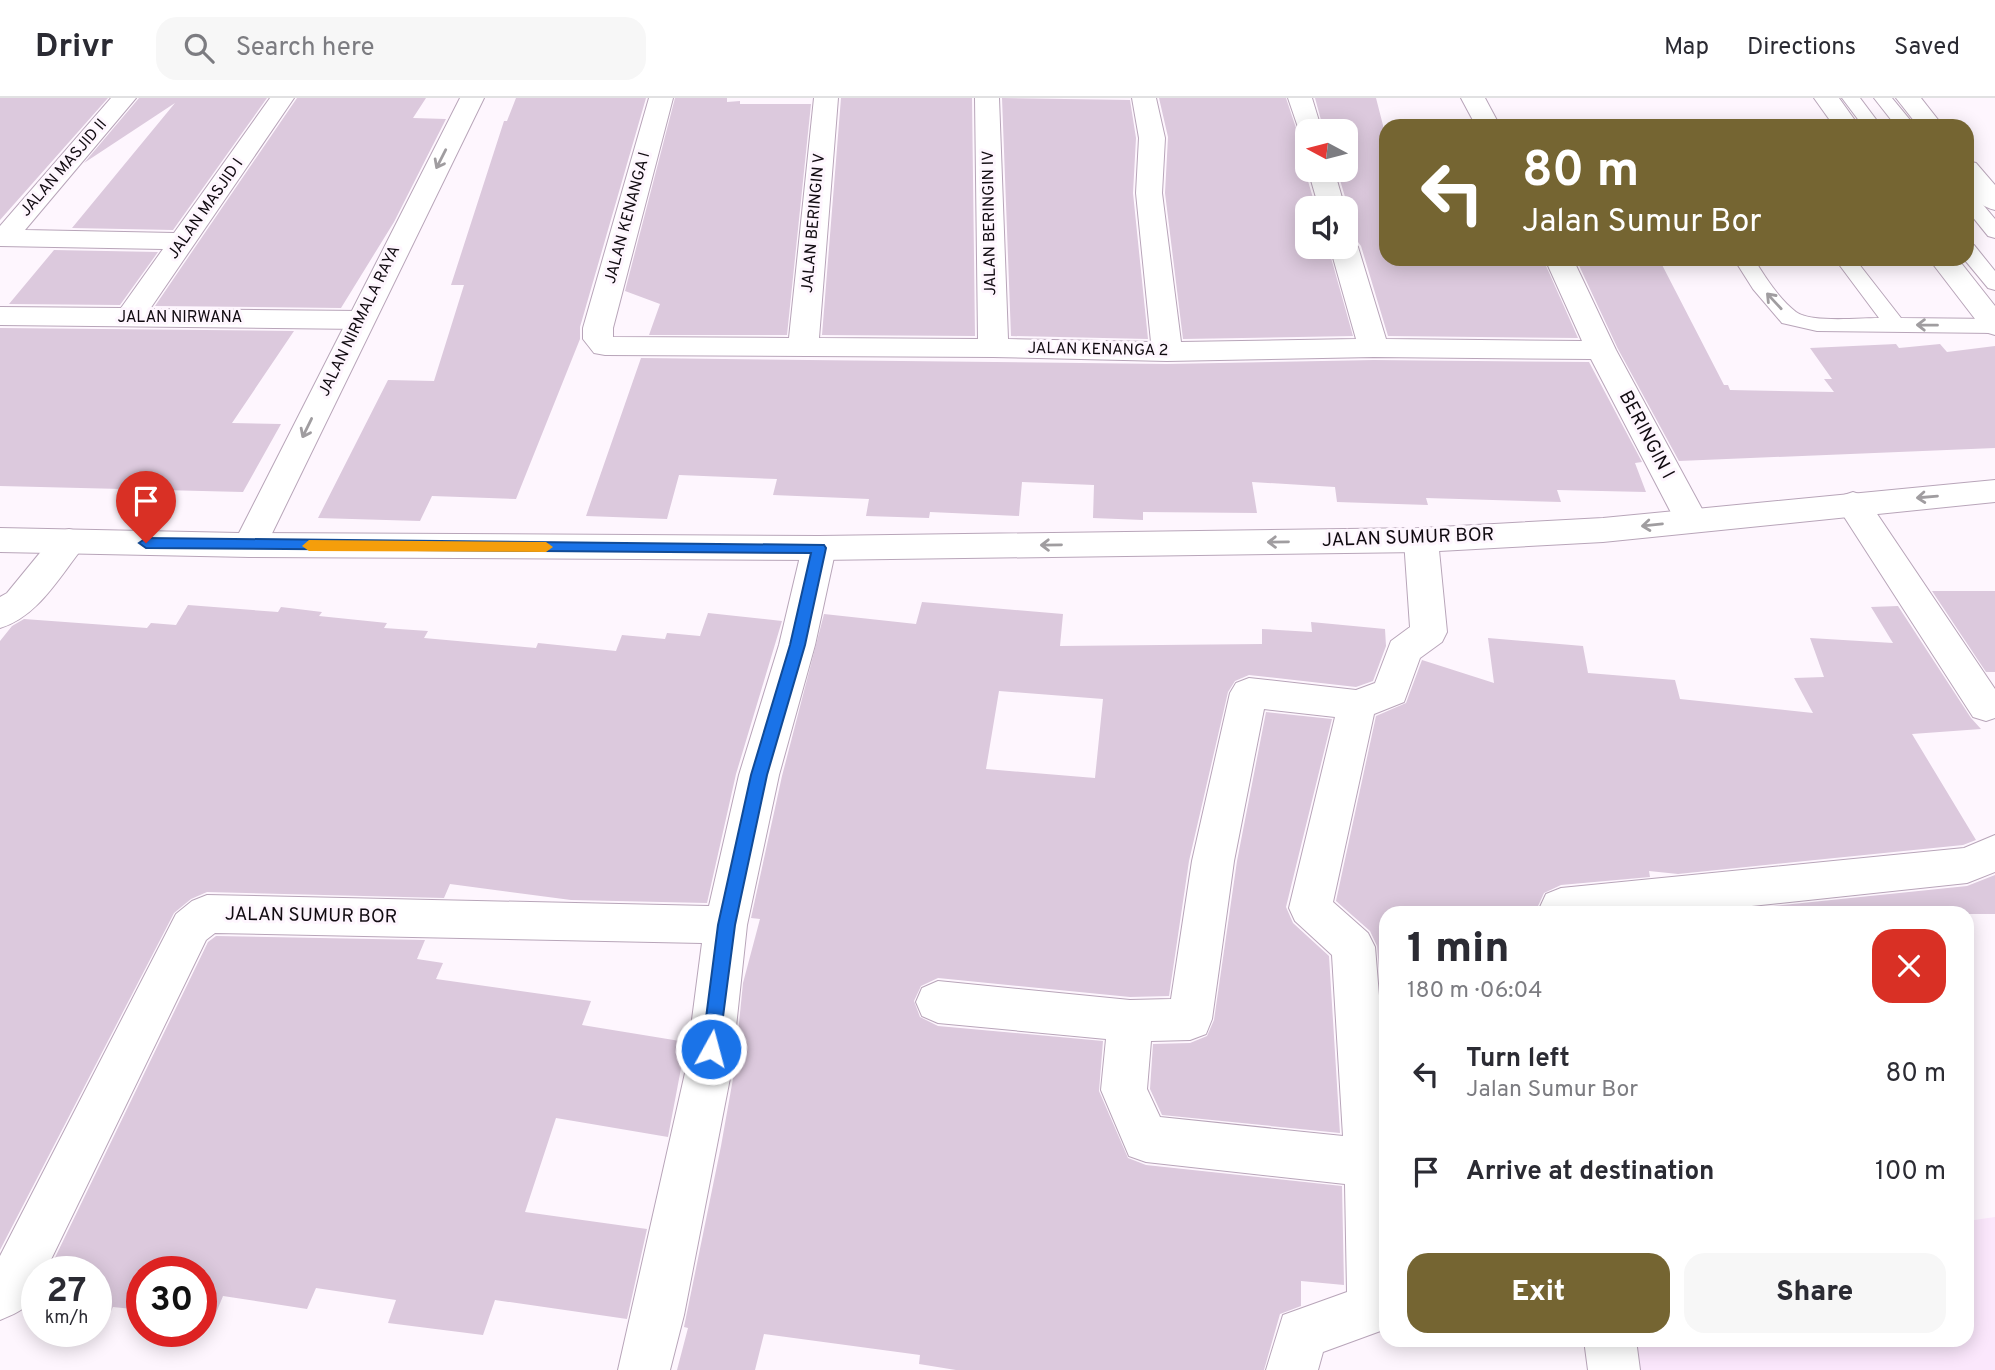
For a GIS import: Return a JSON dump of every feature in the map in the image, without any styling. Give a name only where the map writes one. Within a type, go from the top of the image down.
[{"type":"main road","name":"JALAN MASJID II","points":[[2,238],[124,98]]},
{"type":"main road","name":"JALAN MASJID I","points":[[128,318],[282,98]]},
{"type":"main road","name":"JALAN NIRMALA RAYA","points":[[250,545],[472,98]]},
{"type":"main road","name":"JALAN KENANGA I","points":[[598,339],[598,328],[661,98]]},
{"type":"main road","name":"JALAN BERINGIN V","points":[[803,348],[826,98]]},
{"type":"main road","name":"JALAN BERINGIN IV","points":[[987,98],[993,348]]},
{"type":"main road","points":[[1144,98],[1152,138],[1149,193],[1167,352]]},
{"type":"main road","points":[[1300,98],[1306,119]]},
{"type":"main road","points":[[1473,98],[1484,119]]},
{"type":"main road","points":[[1826,98],[1842,119]]},
{"type":"main road","points":[[1908,98],[1925,119]]},
{"type":"main road","points":[[1974,177],[1995,202]]},
{"type":"main road","points":[[2,238],[183,241]]},
{"type":"main road","points":[[1348,259],[1374,348]]},
{"type":"main road","name":"BERINGIN I","points":[[1562,266],[1601,350],[1691,520]]},
{"type":"main road","points":[[1948,266],[1995,326]]},
{"type":"main road","name":"JALAN NIRWANA","points":[[0,316],[360,320]]},
{"type":"main road","name":"JALAN KENANGA 2","points":[[598,339],[605,346],[622,348],[993,348],[1167,352],[1374,348],[1601,350]]},
{"type":"main road","name":"JALAN SUMUR BOR","points":[[0,540],[59,555],[250,545],[819,556],[1422,548],[1995,491]]},
{"type":"main road","points":[[1853,504],[1986,706]]},
{"type":"main road","points":[[938,1002],[1130,1021],[1190,1019],[1213,861],[1250,693],[1357,705],[1391,692],[1404,651],[1429,632],[1422,548]]},
{"type":"main road","points":[[10,609],[59,555]]},
{"type":"main road","points":[[644,1370],[708,1073],[726,925],[759,775],[797,645],[819,556]]},
{"type":"main road","points":[[1292,1370],[1301,1333],[1373,1309],[1378,1163],[1353,947],[1310,908],[1357,705]]},
{"type":"main road","points":[[1571,906],[1966,865],[1995,853]]},
{"type":"main road","name":"JALAN SUMUR BOR","points":[[0,1294],[11,1287],[191,927],[207,914],[726,925]]},
{"type":"main road","points":[[1130,1021],[1124,1090],[1146,1139],[1378,1163]]},
{"type":"main road","points":[[1610,1347],[1614,1370]]},
{"type":"lane","points":[[1851,98],[1867,119]]},
{"type":"lane","points":[[1883,98],[1900,119]]},
{"type":"lane","points":[[1974,206],[1995,232]]},
{"type":"lane","points":[[1974,258],[1995,284]]},
{"type":"lane","points":[[1748,266],[1760,285],[1790,318],[1817,324],[1995,326]]},
{"type":"lane","points":[[1850,266],[1895,325]]},
{"type":"shaded area","points":[[1995,1217],[1995,1370],[1620,1370],[1615,1347],[1974,1347],[1974,1220]]},
{"type":"building","points":[[0,98],[108,98],[0,220]]},
{"type":"building","points":[[139,98],[267,98],[173,230],[72,228],[175,103],[84,163]]},
{"type":"building","points":[[297,98],[426,98],[413,118],[446,119],[394,222],[341,308],[155,306]]},
{"type":"building","points":[[516,98],[646,98],[580,327],[580,339],[516,499],[432,496],[420,521],[318,518],[388,380],[434,381],[464,285],[451,285],[504,121],[507,121]]},
{"type":"building","points":[[675,98],[727,98],[727,102],[740,101],[740,104],[811,104],[787,335],[649,335],[660,304],[625,291]]},
{"type":"building","points":[[841,98],[972,98],[975,336],[822,335]]},
{"type":"building","points":[[1002,98],[1130,100],[1136,138],[1133,193],[1148,339],[1011,336]]},
{"type":"building","points":[[1159,98],[1286,98],[1295,125],[1295,182],[1308,182],[1312,196],[1295,196],[1295,259],[1331,259],[1353,336],[1183,339],[1165,193],[1168,137]]},
{"type":"building","points":[[1315,98],[1376,98],[1381,119],[1379,119],[1379,266],[1546,266],[1578,338],[1388,336],[1358,242],[1358,196],[1345,196],[1341,182],[1358,182],[1358,119],[1321,119]]},
{"type":"building","points":[[54,250],[158,252],[120,305],[9,304]]},
{"type":"building","points":[[1579,266],[1663,266],[1724,385],[1728,385],[1730,390],[1834,392],[1824,379],[1832,379],[1810,348],[1896,344],[1899,348],[1940,344],[1947,352],[1995,346],[1995,448],[1679,461],[1618,349]]},
{"type":"building","points":[[0,328],[294,331],[232,423],[281,424],[243,492],[0,486]]},
{"type":"building","points":[[641,358],[1167,364],[1374,360],[1589,362],[1642,462],[1635,463],[1646,492],[1557,490],[1561,502],[1426,498],[1428,505],[1337,502],[1335,487],[1252,482],[1257,513],[1143,512],[1143,520],[1093,518],[1094,485],[1022,482],[1019,516],[930,512],[929,518],[866,516],[869,499],[773,495],[777,479],[679,475],[667,519],[586,516]]},
{"type":"building","points":[[1932,591],[1995,591],[1995,672],[1986,672]]},
{"type":"building","points":[[922,602],[1063,614],[1060,646],[1262,644],[1262,629],[1312,632],[1311,622],[1385,629],[1386,646],[1373,681],[1356,687],[1249,675],[1235,681],[1228,692],[1189,861],[1169,996],[1130,997],[938,978],[921,986],[914,1001],[920,1017],[938,1026],[1103,1041],[1099,1091],[1128,1158],[1146,1165],[1342,1186],[1344,1285],[1301,1281],[1301,1306],[1280,1314],[1264,1370],[956,1370],[919,1364],[920,1355],[764,1334],[755,1370],[677,1370],[688,1328],[684,1327],[734,1073],[743,983],[760,919],[751,918],[782,776],[824,614],[916,624]],"holes":[[[999,691],[1103,699],[1095,778],[986,769]]]},
{"type":"building","points":[[188,605],[278,612],[281,607],[322,612],[319,616],[387,623],[384,628],[428,631],[424,638],[536,648],[538,643],[616,651],[622,635],[665,639],[667,633],[700,636],[708,613],[782,621],[736,774],[707,903],[571,900],[450,884],[444,898],[207,892],[191,899],[174,913],[0,1250],[0,641],[12,626],[24,619],[147,628],[151,623],[176,625]]},
{"type":"building","points":[[1898,606],[1971,718],[1981,729],[1912,734],[1976,840],[1963,845],[1678,874],[1649,871],[1650,877],[1561,885],[1544,893],[1538,906],[1379,906],[1379,969],[1377,946],[1370,931],[1336,901],[1376,716],[1406,703],[1422,660],[1494,683],[1488,638],[1583,646],[1588,673],[1675,680],[1680,699],[1813,713],[1794,678],[1824,677],[1810,638],[1893,643],[1871,607]]},
{"type":"building","points":[[1266,712],[1332,719],[1286,907],[1293,923],[1329,956],[1340,1133],[1162,1115],[1150,1089],[1153,1044],[1190,1043],[1207,1036],[1214,1020],[1237,861]]},
{"type":"building","points":[[1995,875],[1995,914],[1974,914],[1974,906],[1774,906],[1967,886]]},
{"type":"building","points":[[216,936],[425,940],[417,959],[443,963],[436,979],[591,1001],[582,1025],[686,1042],[668,1137],[556,1118],[525,1212],[647,1229],[627,1319],[495,1300],[483,1335],[388,1323],[396,1300],[316,1288],[307,1309],[223,1296],[217,1311],[217,1256],[126,1256],[126,1308],[112,1309],[112,1256],[56,1256],[208,942]]},
{"type":"slow traffic","points":[[309,546],[546,547]]},
{"type":"route","points":[[146,543],[819,548],[818,564],[797,645],[759,775],[726,925],[711,1049]]}]
